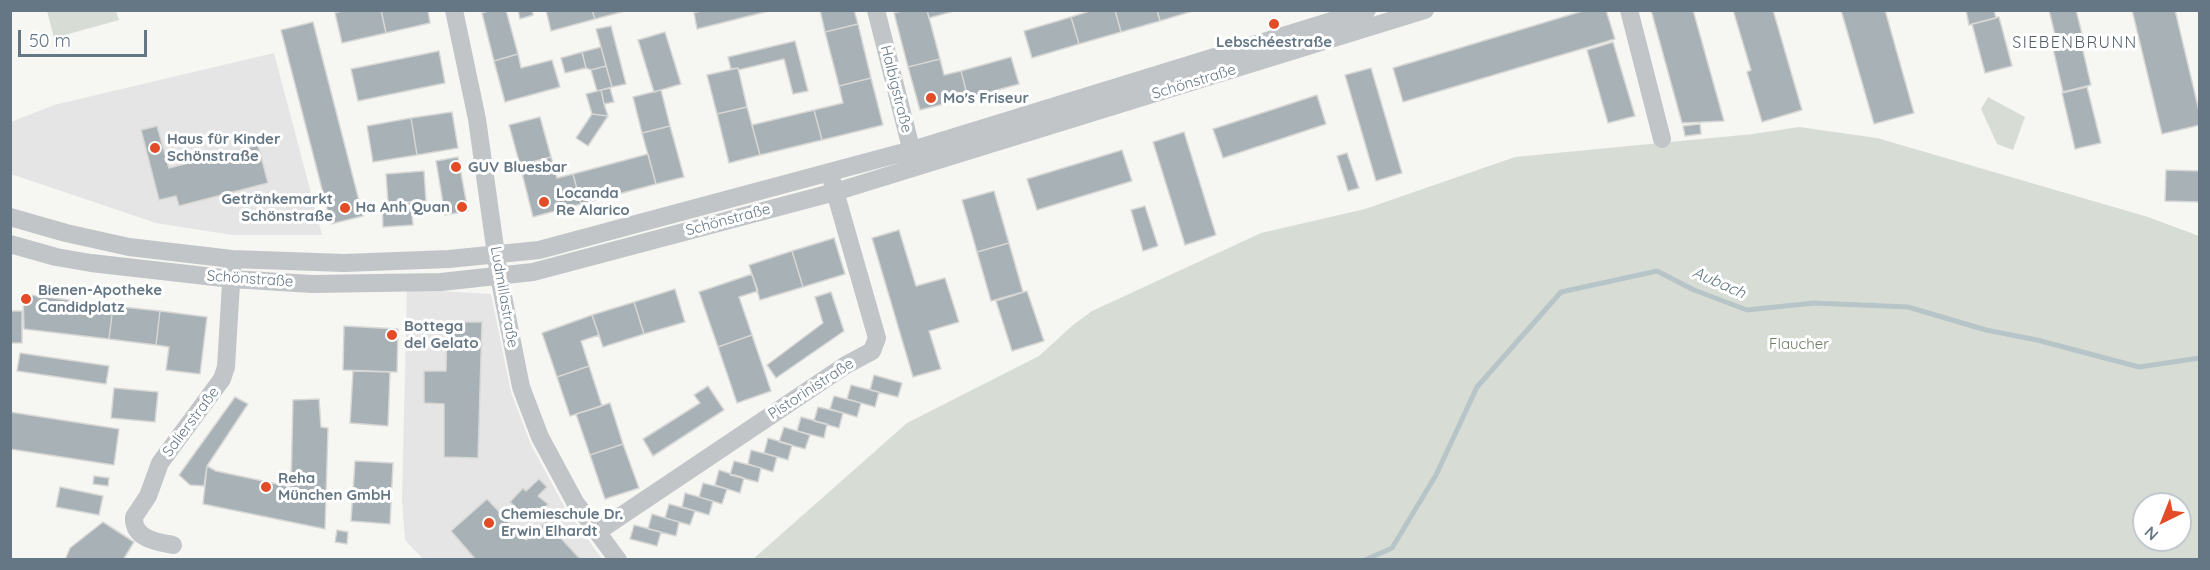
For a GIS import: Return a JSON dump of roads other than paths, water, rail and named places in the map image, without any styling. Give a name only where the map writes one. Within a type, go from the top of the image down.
[{"type":"street","name":"Ludmillastraße","points":[[454,10],[477,118],[499,276],[521,387],[540,437],[575,502],[618,560]]},
{"type":"street","name":"Halbigstraße","points":[[876,10],[914,159]]},
{"type":"street","name":"Schönstraße","points":[[10,244],[56,257],[91,263],[232,279],[312,284],[441,282],[533,272],[835,192],[914,159],[1356,17],[1425,10]]},
{"type":"street","points":[[1629,10],[1662,139]]},
{"type":"street","name":"Schönstraße","points":[[10,217],[66,233],[129,247],[232,259],[344,263],[497,256],[539,250],[830,173],[914,159]]},
{"type":"street","name":"Pistorinistraße","points":[[597,532],[846,365],[872,351],[877,338],[830,173]]},
{"type":"street","name":"Salierstraße","points":[[173,545],[146,538],[137,531],[134,522],[160,463],[222,379],[226,367],[232,259]]},
{"type":"waterway","name":"Aubach","points":[[1365,560],[1392,548],[1436,475],[1477,387],[1561,292],[1657,271],[1694,290],[1747,310],[1814,303],[1908,307],[1986,330],[2037,340],[2139,367],[2200,358]]},
{"type":"place","name":"Lebschéestraße","points":[[1274,24]]},
{"type":"place","name":"Mo's Friseur","points":[[931,98]]},
{"type":"place","name":"Haus für Kinder Schönstraße","points":[[155,148]]},
{"type":"place","name":"GUV Bluesbar","points":[[456,167]]},
{"type":"place","name":"Locanda Re Alarico","points":[[544,202]]},
{"type":"place","name":"Ha Anh Quan","points":[[462,207]]},
{"type":"place","name":"Getränkemarkt Schönstraße","points":[[345,208]]},
{"type":"place","name":"Bienen-Apotheke Candidplatz","points":[[26,299]]},
{"type":"place","name":"Bottega del Gelato","points":[[392,335]]},
{"type":"place","name":"Reha München GmbH","points":[[266,487]]},
{"type":"place","name":"Chemieschule Dr. Erwin Elhardt","points":[[489,523]]},
{"type":"district","name":"SIEBENBRUNN","points":[[2075,43]]},
{"type":"park label","name":"Flaucher","points":[[1799,344]]}]
